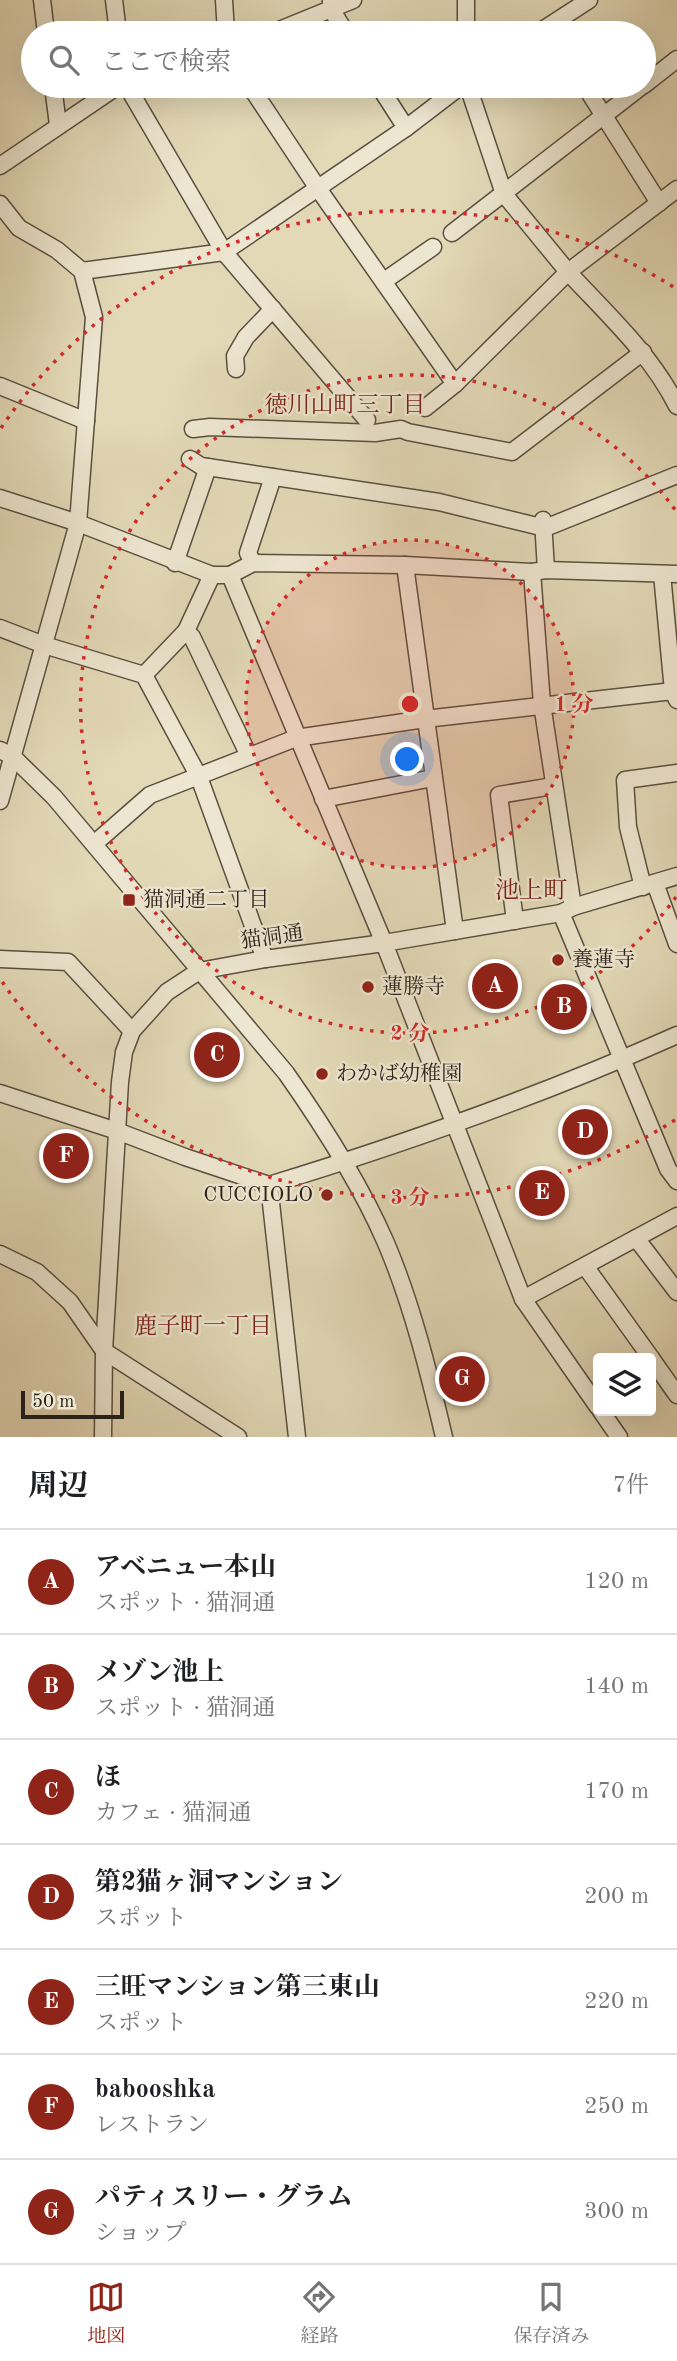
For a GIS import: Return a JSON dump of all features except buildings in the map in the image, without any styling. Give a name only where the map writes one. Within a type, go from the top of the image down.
[{"type":"street","points":[[42,0],[45,21]]},
{"type":"street","points":[[114,0],[117,21]]},
{"type":"street","points":[[224,0],[225,21]]},
{"type":"street","points":[[297,21],[331,5],[353,0]]},
{"type":"street","points":[[466,0],[466,21]]},
{"type":"street","points":[[560,21],[589,0]]},
{"type":"street","points":[[331,5],[340,21]]},
{"type":"street","points":[[656,75],[677,59]]},
{"type":"street","points":[[55,98],[58,125]]},
{"type":"street","points":[[0,166],[100,98]]},
{"type":"street","points":[[134,98],[224,252],[367,420]]},
{"type":"street","points":[[258,98],[317,187],[456,384]]},
{"type":"street","points":[[387,98],[406,128]]},
{"type":"street","points":[[82,271],[224,252],[406,128],[445,98]]},
{"type":"street","points":[[472,98],[504,194],[568,272],[643,352],[665,382],[677,406]]},
{"type":"street","points":[[593,98],[659,203]]},
{"type":"street","points":[[452,233],[627,98]]},
{"type":"street","points":[[425,408],[456,384],[568,272],[677,189]]},
{"type":"street","points":[[0,204],[19,228],[57,250],[82,271],[94,317],[78,523],[44,645],[6,753],[0,802]]},
{"type":"street","points":[[384,281],[433,247]]},
{"type":"street","points":[[236,369],[235,356],[246,337],[273,309]]},
{"type":"street","points":[[193,429],[210,426],[375,433],[401,429],[512,452],[643,352]]},
{"type":"street","points":[[0,386],[86,421]]},
{"type":"street","points":[[190,459],[201,466],[439,502],[544,524],[677,475]]},
{"type":"street","points":[[175,563],[208,467]]},
{"type":"street","points":[[253,562],[248,553],[273,477]]},
{"type":"street","points":[[0,498],[78,523],[175,563],[212,575],[230,575],[253,562],[670,574],[676,694],[542,704],[296,737],[150,795],[94,844]]},
{"type":"street","points":[[544,524],[539,571],[542,704],[567,910],[668,1169],[677,1181]]},
{"type":"street","points":[[405,565],[455,932]]},
{"type":"street","points":[[144,675],[186,631],[212,575]]},
{"type":"street","points":[[230,575],[384,943],[523,1299],[593,1399]]},
{"type":"street","points":[[0,628],[44,645],[144,675],[199,777],[265,959]]},
{"type":"street","points":[[186,631],[192,637],[249,756]]},
{"type":"street","points":[[6,753],[54,797],[286,1073],[317,1117],[386,1243],[425,1355],[444,1437]]},
{"type":"street","points":[[677,773],[625,780],[628,827],[649,885],[677,944]]},
{"type":"street","points":[[323,799],[433,778]]},
{"type":"street","points":[[514,922],[499,795],[553,786]]},
{"type":"street","name":"猫洞通","points":[[200,971],[514,922],[567,910],[677,876]]},
{"type":"street","points":[[0,959],[68,962],[132,1031]]},
{"type":"street","points":[[103,1437],[104,1350],[124,1052],[132,1031],[167,992],[200,971]]},
{"type":"street","points":[[0,1093],[269,1185],[453,1124],[624,1059],[677,1035]]},
{"type":"street","points":[[269,1185],[297,1437]]},
{"type":"street","points":[[523,1299],[677,1216]]},
{"type":"street","points":[[636,1238],[677,1292]]},
{"type":"street","points":[[0,1254],[37,1272],[70,1302],[104,1350],[238,1437]]},
{"type":"street","points":[[585,1266],[647,1353]]},
{"type":"street","points":[[656,1365],[677,1395]]},
{"type":"street","points":[[605,1416],[620,1437]]},
{"type":"place","name":"猫洞通二丁目","points":[[129,900]]},
{"type":"place","name":"養蓮寺","points":[[558,960]]},
{"type":"place","name":"アベニュー本山","points":[[495,986]]},
{"type":"place","name":"蓮勝寺","points":[[368,987]]},
{"type":"place","name":"メゾン池上","points":[[564,1007]]},
{"type":"place","name":"ほ","points":[[217,1055]]},
{"type":"place","name":"わかば幼稚園","points":[[322,1074]]},
{"type":"place","name":"第2猫ヶ洞マンション","points":[[585,1132]]},
{"type":"place","name":"babooshka","points":[[66,1156]]},
{"type":"place","name":"三旺マンション第三東山","points":[[542,1193]]},
{"type":"place","name":"CUCCIOLO","points":[[327,1195]]},
{"type":"place","name":"パティスリー・グラム","points":[[462,1379]]},
{"type":"district","name":"徳川山町三丁目","points":[[345,405]]},
{"type":"district","name":"池上町","points":[[531,892]]},
{"type":"district","name":"鹿子町一丁目","points":[[203,1326]]}]
